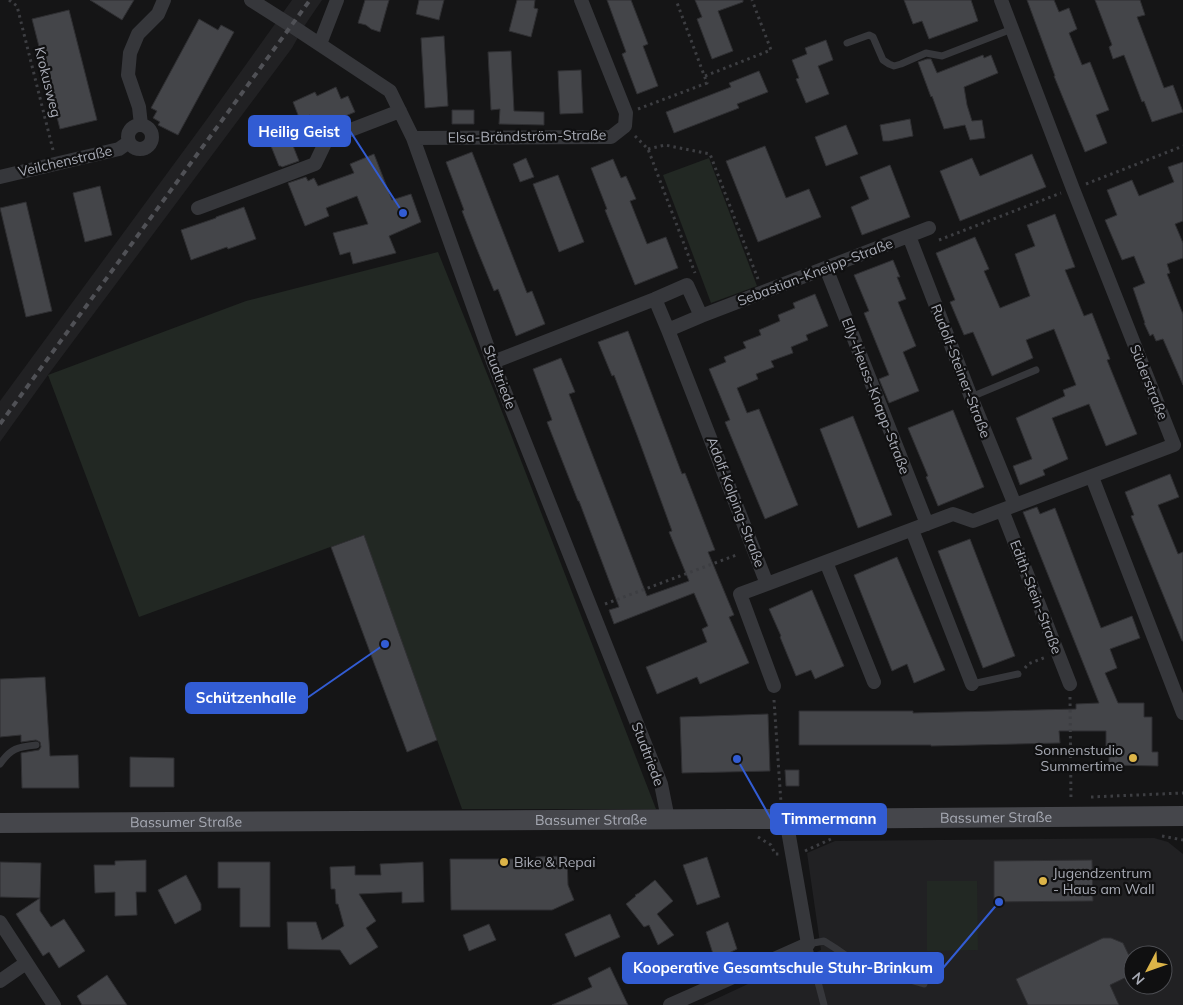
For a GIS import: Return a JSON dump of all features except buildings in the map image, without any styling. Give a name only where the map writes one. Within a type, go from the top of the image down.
[{"type":"street","name":"Veilchenstraße","points":[[141,124],[139,107],[128,75],[130,53],[138,34],[158,14],[164,0]]},
{"type":"street","name":"Studtriede","points":[[251,0],[390,91],[413,138],[493,362],[661,784],[668,819]]},
{"type":"street","points":[[320,44],[337,0]]},
{"type":"street","points":[[582,0],[625,120]]},
{"type":"street","name":"Süderstraße","points":[[1001,0],[1174,445],[1092,476]]},
{"type":"street","points":[[198,208],[314,164],[327,139],[400,111]]},
{"type":"street","name":"Elsa-Brändström-Straße","points":[[413,138],[611,136],[625,120]]},
{"type":"street","name":"Veilchenstraße","points":[[141,124],[149,128],[153,136],[151,144],[144,150],[135,149],[129,142],[128,134],[133,127],[141,124]]},
{"type":"street","name":"Veilchenstraße","points":[[0,177],[119,149],[129,142]]},
{"type":"street","name":"Sebastian-Kneipp-Straße","points":[[668,330],[929,228]]},
{"type":"street","name":"Rudolf-Steiner-Straße","points":[[909,236],[971,397],[1008,508]]},
{"type":"street","name":"Elly-Heuss-Knapp-Straße","points":[[826,268],[926,524]]},
{"type":"street","points":[[493,362],[687,285],[701,316]]},
{"type":"street","points":[[655,299],[668,330]]},
{"type":"street","name":"Adolf-Kolping-Straße","points":[[668,330],[767,584],[740,594],[774,686]]},
{"type":"street","points":[[767,584],[953,514],[973,521],[1092,476],[1183,713]]},
{"type":"street","name":"Edith-Stein-Straße","points":[[1008,508],[1070,684]]},
{"type":"street","points":[[912,530],[972,684]]},
{"type":"street","points":[[826,562],[874,682]]},
{"type":"street","name":"Bassumer Straße","points":[[0,823],[1183,816]]},
{"type":"street","points":[[671,1005],[808,944],[786,819]]},
{"type":"street","points":[[0,922],[54,1005]]},
{"type":"street","points":[[0,982],[26,963]]},
{"type":"lane","points":[[847,43],[869,35],[872,36],[883,60],[894,66],[926,53],[942,56],[1012,30]]},
{"type":"lane","points":[[971,397],[1036,370]]},
{"type":"lane","points":[[972,684],[1018,674]]},
{"type":"lane","points":[[0,764],[18,747],[36,745]]},
{"type":"lane","points":[[824,1005],[808,944],[824,941],[861,966],[924,984]]},
{"type":"path","name":"Krokusweg","points":[[9,0],[17,6],[56,163]]},
{"type":"path","points":[[676,0],[707,83],[625,120],[648,149],[696,276],[687,285]]},
{"type":"path","points":[[705,76],[771,50],[752,0]]},
{"type":"path","points":[[648,149],[665,145],[710,154],[763,293]]},
{"type":"path","points":[[909,236],[932,243],[1183,146]]},
{"type":"path","points":[[591,609],[754,548]]},
{"type":"path","points":[[1018,674],[1028,664],[1058,652]]},
{"type":"path","points":[[1070,684],[1071,816]]},
{"type":"path","points":[[774,686],[781,803],[786,819]]},
{"type":"shaded area","points":[[292,0],[322,0],[292,48],[0,442],[0,401]]},
{"type":"shaded area","points":[[709,158],[757,286],[711,303],[663,175]]},
{"type":"shaded area","points":[[438,252],[656,809],[462,809],[363,535],[139,617],[48,375],[246,301]]},
{"type":"shaded area","points":[[1154,838],[1168,842],[1183,854],[1183,1005],[703,1005],[821,950],[807,853],[835,841]]},
{"type":"shaded area","points":[[927,881],[977,881],[978,950],[927,951]]},
{"type":"railway","points":[[0,424],[310,0]]},
{"type":"place","name":"Heilig Geist","points":[[403,213]]},
{"type":"place","name":"Schützenhalle","points":[[385,644]]},
{"type":"place","name":"Sonnenstudio Summertime","points":[[1133,758]]},
{"type":"place","name":"Timmermann","points":[[737,759]]},
{"type":"place","name":"Bike & Repai","points":[[504,862]]},
{"type":"place","name":"Jugendzentrum - Haus am Wall","points":[[1043,881]]},
{"type":"place","name":"Kooperative Gesamtschule Stuhr-Brinkum","points":[[999,902]]}]
